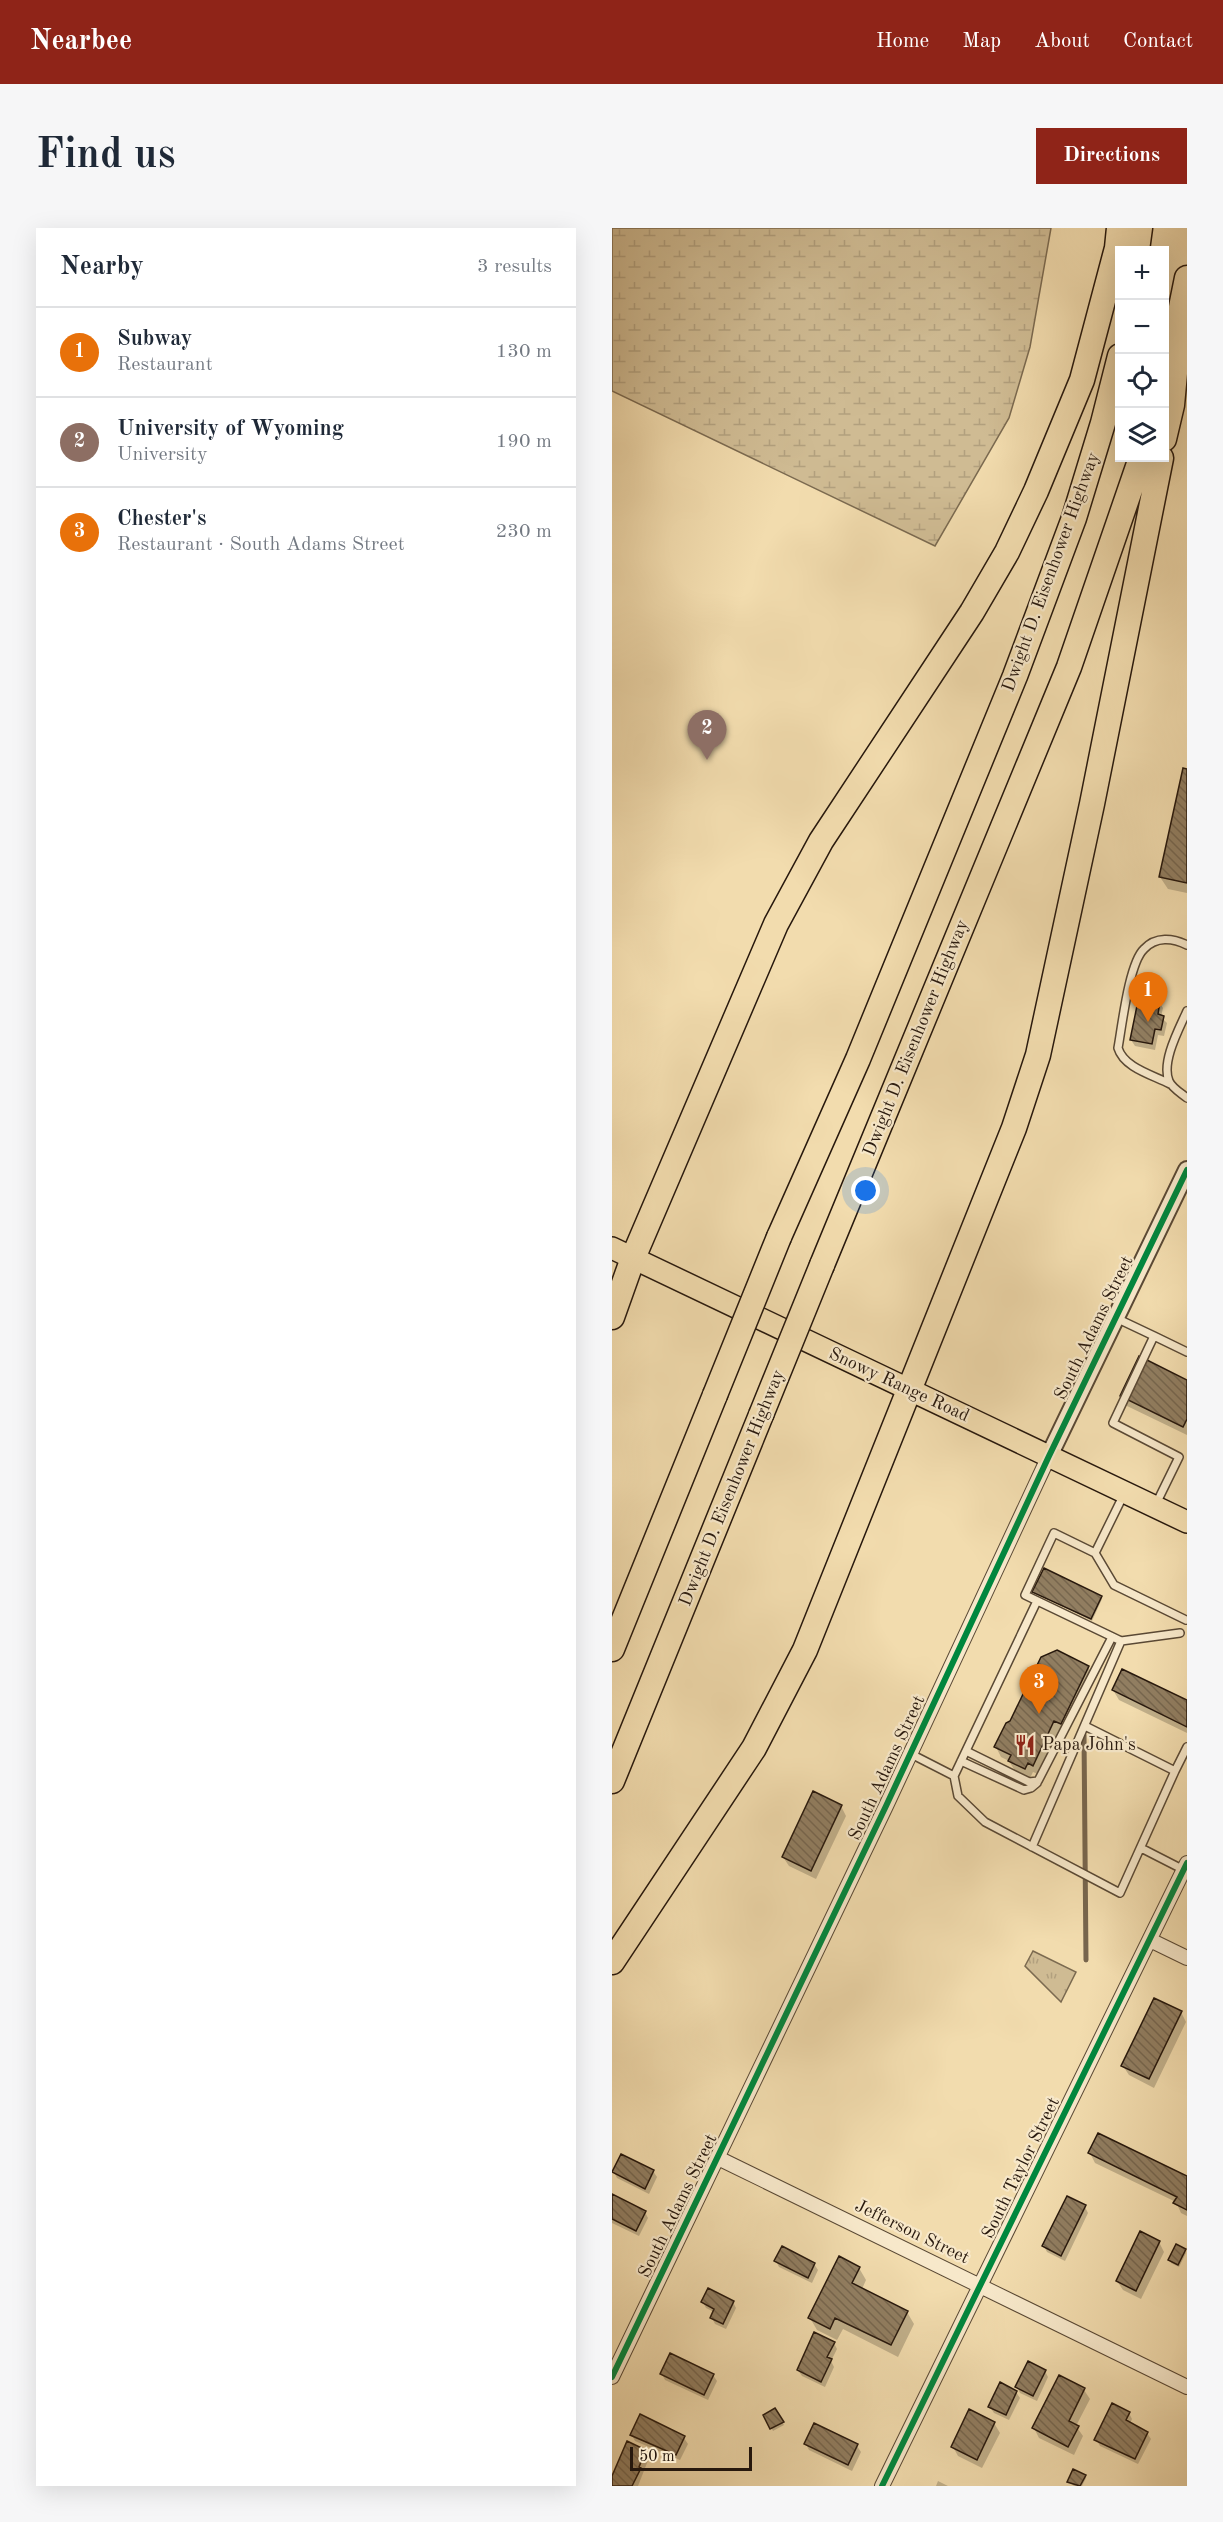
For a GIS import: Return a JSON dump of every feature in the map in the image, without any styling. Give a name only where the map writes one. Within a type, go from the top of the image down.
[{"type":"highway","points":[[612,1317],[622,1253],[776,924],[821,841],[972,612],[1007,552],[1036,491],[1082,380],[1117,248],[1119,228]]},
{"type":"highway","points":[[1138,246],[1140,228]]},
{"type":"highway","points":[[1169,418],[1187,278]]},
{"type":"highway","points":[[1169,360],[1180,321]]},
{"type":"highway","name":"Dwight D. Eisenhower Highway","points":[[612,1649],[779,1237],[858,1059],[1015,676],[1074,518],[1103,423],[1115,373]]},
{"type":"highway","name":"Dwight D. Eisenhower Highway","points":[[612,1781],[1069,667],[1140,462]]},
{"type":"highway","points":[[612,1962],[759,1739],[805,1650],[1014,1128],[1038,1055],[1092,804],[1160,462]]},
{"type":"main road","name":"Snowy Range Road","points":[[622,1253],[1187,1522]]},
{"type":"street","name":"South Adams Street","points":[[612,2377],[911,1754],[1049,1456],[1187,1170]]},
{"type":"street","name":"South Taylor Street","points":[[882,2486],[1185,1866]]},
{"type":"street","points":[[1150,1940],[1187,1958]]},
{"type":"street","name":"Jefferson Street","points":[[718,2158],[1187,2387]]},
{"type":"lane","points":[[1187,945],[1168,938],[1153,942],[1143,949],[1131,978],[1118,1048],[1128,1063],[1170,1084],[1187,1098]]},
{"type":"lane","points":[[1170,1084],[1166,1072],[1172,1045],[1187,1011]]},
{"type":"lane","points":[[1116,1317],[1187,1352]]},
{"type":"lane","points":[[1154,1336],[1113,1423],[1187,1460]]},
{"type":"lane","points":[[1155,1507],[1179,1457]]},
{"type":"lane","points":[[1095,1553],[1124,1492]]},
{"type":"lane","points":[[1054,1533],[1095,1553],[1114,1585],[1187,1619],[1184,1635],[1121,1641],[1037,1601],[1025,1595],[1054,1533]]},
{"type":"lane","points":[[1037,1601],[954,1776],[958,1796],[985,1822],[1120,1893],[1187,1747]]},
{"type":"lane","points":[[961,1761],[1024,1790],[1031,1788],[1038,1781],[1113,1637]]},
{"type":"lane","points":[[1032,1846],[1121,1641]]},
{"type":"lane","points":[[1085,1726],[1175,1771]]},
{"type":"lane","points":[[966,1752],[1029,1782],[1038,1781]]},
{"type":"lane","points":[[911,1754],[954,1776]]},
{"type":"lane","points":[[1141,1848],[1185,1866]]},
{"type":"green space","points":[[612,228],[1051,228],[1030,347],[1009,418],[935,546],[612,391]]},
{"type":"green space","points":[[1033,1951],[1076,1972],[1061,2002],[1025,1966]]},
{"type":"building","points":[[1183,768],[1187,769],[1187,883],[1159,877]]},
{"type":"building","points":[[1139,996],[1160,1001],[1158,1014],[1164,1016],[1161,1030],[1155,1029],[1152,1044],[1130,1040]]},
{"type":"building","points":[[1139,1356],[1187,1380],[1187,1419],[1183,1427],[1120,1396]]},
{"type":"building","points":[[1044,1568],[1102,1596],[1091,1619],[1032,1592]]},
{"type":"building","points":[[1057,1650],[1089,1666],[1061,1724],[1054,1721],[1033,1766],[1028,1763],[1025,1769],[1008,1761],[1011,1755],[994,1747],[1006,1723],[1010,1721],[1041,1657]]},
{"type":"building","points":[[1122,1669],[1187,1700],[1187,1727],[1112,1690]]},
{"type":"building","points":[[813,1791],[842,1805],[811,1871],[782,1857]]},
{"type":"building","points":[[1154,1998],[1182,2011],[1149,2079],[1121,2066]]},
{"type":"building","points":[[1098,2133],[1187,2176],[1187,2210],[1173,2203],[1177,2197],[1088,2153]]},
{"type":"building","points":[[621,2154],[654,2170],[645,2189],[612,2172]]},
{"type":"building","points":[[612,2194],[646,2211],[636,2231],[612,2219]]},
{"type":"building","points":[[1067,2196],[1086,2205],[1061,2256],[1042,2246]]},
{"type":"building","points":[[1140,2231],[1160,2241],[1136,2291],[1116,2281]]},
{"type":"building","points":[[1176,2244],[1186,2249],[1178,2265],[1168,2260]]},
{"type":"building","points":[[782,2246],[815,2263],[808,2278],[774,2261]]},
{"type":"building","points":[[839,2256],[860,2267],[852,2283],[908,2311],[891,2345],[835,2318],[830,2329],[808,2318]]},
{"type":"building","points":[[708,2288],[734,2301],[723,2324],[710,2318],[714,2309],[701,2302]]},
{"type":"building","points":[[814,2332],[835,2342],[827,2357],[832,2359],[821,2382],[797,2370]]},
{"type":"building","points":[[670,2353],[714,2374],[704,2395],[660,2374]]},
{"type":"building","points":[[1028,2361],[1046,2370],[1033,2396],[1015,2387]]},
{"type":"building","points":[[1059,2375],[1085,2388],[1069,2421],[1079,2426],[1068,2447],[1032,2428]]},
{"type":"building","points":[[1000,2382],[1017,2391],[1006,2415],[988,2407]]},
{"type":"building","points":[[1112,2403],[1130,2412],[1126,2420],[1148,2432],[1135,2459],[1094,2440]]},
{"type":"building","points":[[775,2408],[784,2422],[770,2429],[763,2415]]},
{"type":"building","points":[[969,2409],[995,2422],[977,2460],[951,2447]]},
{"type":"building","points":[[640,2414],[685,2436],[676,2455],[630,2435]]},
{"type":"building","points":[[814,2423],[858,2444],[848,2465],[804,2444]]},
{"type":"building","points":[[627,2441],[646,2450],[639,2467],[641,2468],[632,2486],[612,2486],[612,2476]]},
{"type":"building","points":[[1073,2469],[1086,2475],[1080,2486],[1067,2482]]},
{"type":"waterway","points":[[1084,1735],[1086,1960]]},
{"type":"cycle path","points":[[612,2377],[1187,1170]]},
{"type":"cycle path","points":[[882,2486],[1187,1863]]},
{"type":"place","name":"University of Wyoming","points":[[707,760]]},
{"type":"place","name":"Subway","points":[[1148,1022]]},
{"type":"place","name":"Chester's","points":[[1039,1714]]},
{"type":"place","name":"Papa John's","points":[[1025,1745]]}]
